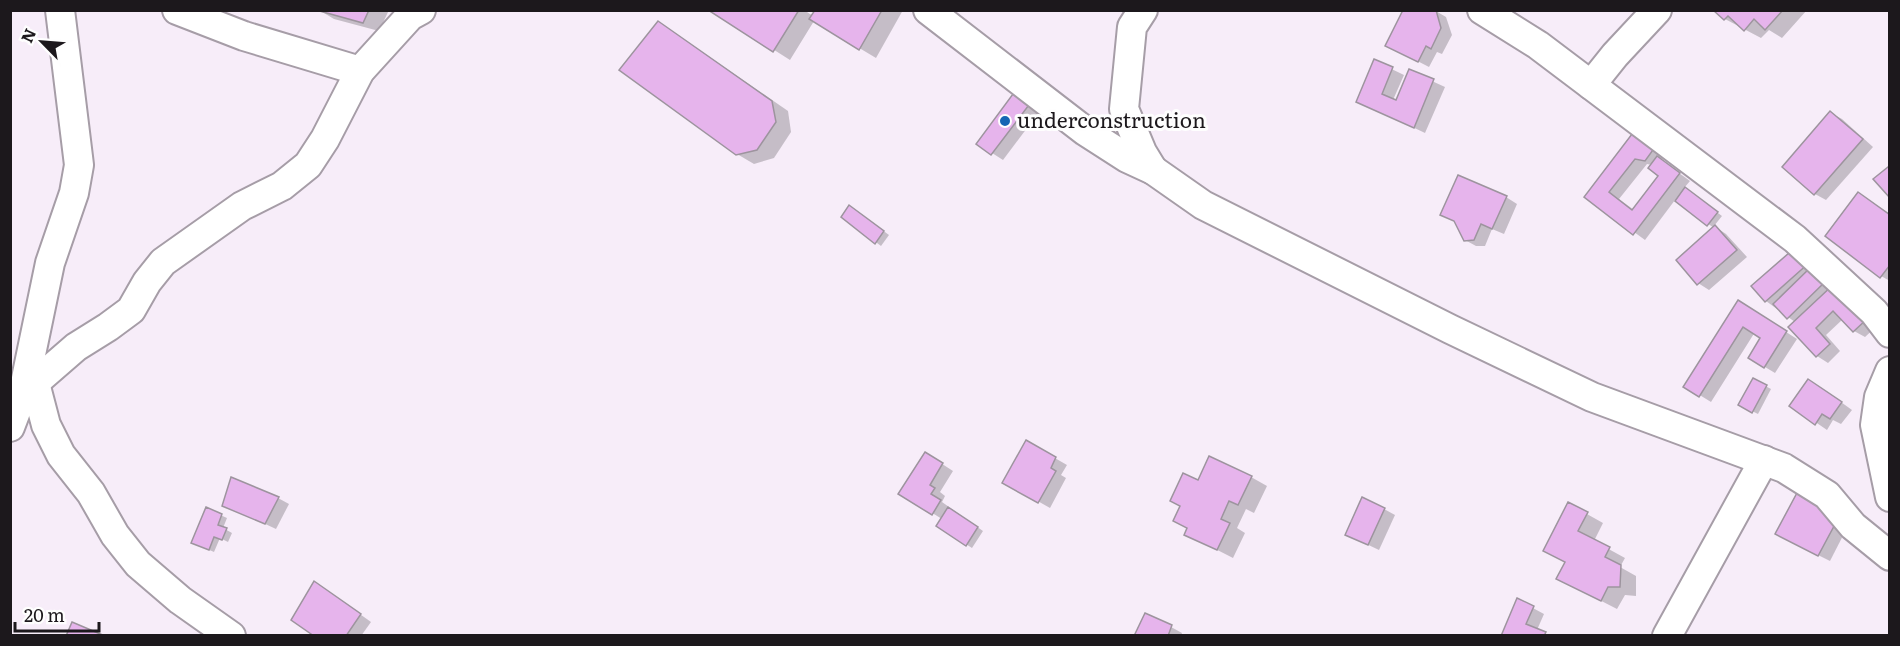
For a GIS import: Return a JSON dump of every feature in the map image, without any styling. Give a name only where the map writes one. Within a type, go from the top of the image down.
[{"type":"street","points":[[10,427],[29,388],[50,263],[74,192],[79,165],[60,10]]},
{"type":"street","points":[[177,10],[244,36],[360,71]]},
{"type":"street","points":[[378,50],[391,10]]},
{"type":"street","points":[[29,388],[76,347],[130,310],[147,282],[163,262],[242,206],[282,186],[308,165],[326,139],[360,71],[410,16],[421,10]]},
{"type":"street","points":[[928,10],[1085,131],[1127,158],[1153,170],[1203,205],[1440,324],[1592,397],[1784,468],[1827,495],[1853,526],[1890,556]]},
{"type":"street","points":[[1143,10],[1132,27],[1124,109],[1142,152],[1153,170]]},
{"type":"street","points":[[1482,10],[1538,45],[1795,239],[1874,312],[1890,333]]},
{"type":"street","points":[[1591,85],[1615,55],[1657,10]]},
{"type":"street","points":[[1890,371],[1879,398],[1875,424],[1890,497]]},
{"type":"street","points":[[29,388],[61,454],[91,493],[115,535],[132,557],[180,600],[231,636]]},
{"type":"street","points":[[1673,633],[1764,460]]},
{"type":"building","points":[[316,10],[369,10],[363,23]]},
{"type":"building","points":[[708,10],[799,10],[773,52]]},
{"type":"building","points":[[815,10],[882,10],[859,50],[809,19]]},
{"type":"building","points":[[1403,10],[1436,10],[1441,28],[1431,49],[1426,46],[1418,62],[1385,46]]},
{"type":"building","points":[[1713,10],[1783,10],[1765,30],[1754,19],[1744,31],[1728,16],[1724,20]]},
{"type":"building","points":[[658,21],[772,101],[776,122],[757,150],[736,155],[619,70]]},
{"type":"building","points":[[1374,59],[1393,67],[1382,94],[1396,100],[1409,69],[1434,79],[1414,128],[1356,102]]},
{"type":"building","name":"underconstruction","points":[[1019,86],[1035,97],[991,155],[976,144]]},
{"type":"building","points":[[1830,111],[1863,139],[1814,195],[1782,167]]},
{"type":"building","points":[[1632,134],[1653,150],[1645,161],[1635,159],[1609,192],[1632,210],[1658,176],[1648,168],[1657,156],[1680,173],[1633,235],[1584,197]]},
{"type":"building","points":[[1888,167],[1890,169],[1890,198],[1873,179]]},
{"type":"building","points":[[1458,175],[1507,196],[1492,229],[1481,224],[1474,240],[1464,241],[1454,221],[1440,215]]},
{"type":"building","points":[[1685,187],[1718,212],[1707,226],[1675,201]]},
{"type":"building","points":[[1858,192],[1890,215],[1890,265],[1880,278],[1825,236]]},
{"type":"building","points":[[849,205],[884,231],[875,244],[841,217]]},
{"type":"building","points":[[1715,225],[1737,250],[1697,285],[1676,260]]},
{"type":"building","points":[[1797,246],[1810,262],[1765,302],[1751,286]]},
{"type":"building","points":[[1813,265],[1827,280],[1787,319],[1773,304]]},
{"type":"building","points":[[1835,283],[1868,318],[1853,332],[1833,311],[1816,328],[1830,344],[1816,357],[1788,327]]},
{"type":"building","points":[[1738,300],[1787,331],[1764,368],[1748,358],[1760,338],[1743,327],[1699,397],[1683,387]]},
{"type":"building","points":[[1753,378],[1767,385],[1752,413],[1738,405]]},
{"type":"building","points":[[1808,379],[1842,402],[1830,419],[1822,414],[1815,425],[1789,406]]},
{"type":"building","points":[[1026,440],[1056,457],[1051,468],[1056,471],[1038,503],[1002,483]]},
{"type":"building","points":[[925,452],[943,463],[930,485],[935,488],[931,494],[941,500],[932,515],[898,494]]},
{"type":"building","points":[[1209,456],[1252,476],[1238,505],[1229,501],[1221,519],[1230,523],[1217,550],[1184,535],[1187,528],[1173,521],[1180,506],[1170,501],[1183,473],[1198,480]]},
{"type":"building","points":[[231,477],[279,497],[265,524],[222,506]]},
{"type":"building","points":[[1798,491],[1841,513],[1818,556],[1775,534]]},
{"type":"building","points":[[1362,497],[1385,508],[1368,545],[1345,535]]},
{"type":"building","points":[[1568,502],[1588,512],[1578,531],[1610,547],[1605,557],[1621,565],[1620,587],[1608,587],[1601,601],[1556,579],[1565,562],[1543,551]]},
{"type":"building","points":[[206,507],[222,514],[218,525],[227,528],[222,540],[214,537],[209,550],[191,543]]},
{"type":"building","points":[[948,507],[978,527],[966,546],[936,526]]},
{"type":"building","points":[[314,581],[361,614],[346,636],[314,636],[291,620]]},
{"type":"building","points":[[1517,598],[1534,606],[1526,624],[1546,632],[1544,636],[1501,636]]},
{"type":"building","points":[[1145,613],[1172,625],[1168,636],[1134,636]]},
{"type":"building","points":[[72,622],[105,636],[66,636]]},
{"type":"place","name":"underconstruction","points":[[1005,121]]}]
